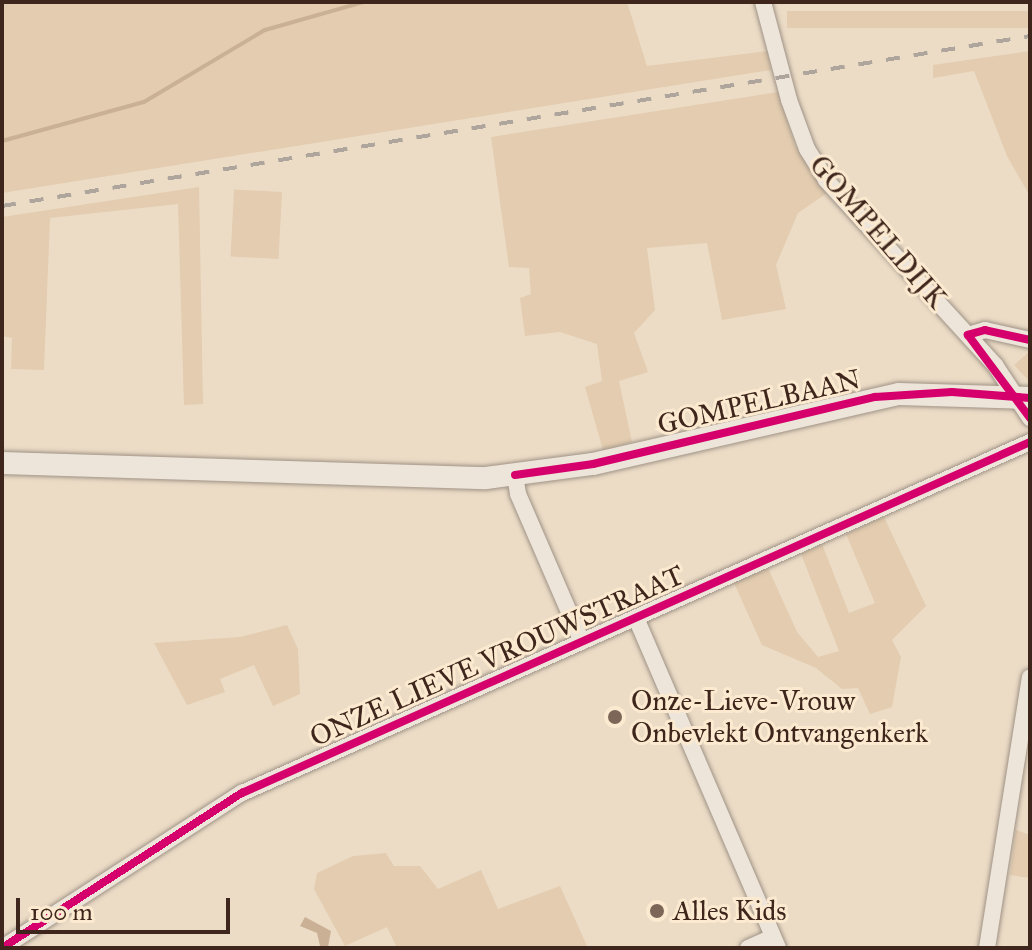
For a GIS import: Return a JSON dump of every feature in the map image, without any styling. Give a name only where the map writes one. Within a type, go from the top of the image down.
[{"type":"street","name":"GOMPELDIJK","points":[[763,2],[807,149],[826,180],[1023,398],[1030,418]]},
{"type":"street","points":[[968,335],[985,330],[1030,340]]},
{"type":"street","name":"GOMPELBAAN","points":[[2,463],[408,479],[515,475],[593,464],[875,397],[926,392],[1023,398]]},
{"type":"street","name":"ONZE LIEVE VROUWSTRAAT","points":[[2,948],[242,793],[1030,442]]},
{"type":"street","points":[[515,475],[518,494],[582,642]]},
{"type":"street","points":[[636,618],[776,942],[748,948]]},
{"type":"street","points":[[987,948],[1030,677]]},
{"type":"shaded area","points":[[2,2],[627,2],[647,66],[767,51],[771,70],[2,193]]},
{"type":"shaded area","points":[[787,11],[1030,11],[1030,28],[787,28]]},
{"type":"shaded area","points":[[1030,51],[1030,196],[1007,156],[974,71],[933,78],[933,65]]},
{"type":"shaded area","points":[[778,92],[795,146],[827,193],[798,213],[776,265],[786,309],[722,320],[707,243],[647,248],[655,310],[634,333],[648,372],[619,381],[632,442],[603,450],[585,387],[602,381],[597,344],[560,332],[525,336],[520,298],[531,294],[529,268],[509,267],[491,137]]},
{"type":"shaded area","points":[[199,187],[203,404],[184,405],[178,204],[50,218],[44,370],[11,369],[12,338],[2,336],[2,217]]},
{"type":"shaded area","points":[[234,189],[282,192],[278,259],[231,256]]},
{"type":"shaded area","points":[[1030,351],[1030,382],[1014,365]]},
{"type":"shaded area","points":[[884,517],[926,606],[892,640],[901,657],[892,707],[870,714],[858,688],[842,689],[816,668],[762,645],[734,583],[768,568],[797,632],[818,657],[839,651],[801,554],[822,544],[849,613],[875,603],[846,534]]},
{"type":"shaded area","points":[[287,625],[298,649],[300,694],[273,706],[254,665],[220,679],[225,692],[187,705],[154,643],[240,637]]},
{"type":"shaded area","points":[[1016,830],[1030,835],[1030,878],[1010,875]]},
{"type":"shaded area","points":[[386,853],[394,866],[420,866],[438,889],[481,870],[498,909],[560,886],[588,948],[397,948],[387,927],[345,946],[314,889],[317,873],[353,856]]},
{"type":"shaded area","points":[[305,917],[331,931],[328,947],[320,946],[317,933],[300,926]]},
{"type":"waterway","points":[[2,141],[144,102],[265,30],[363,2]]},
{"type":"railway","points":[[2,206],[1030,36]]},
{"type":"cycle path","points":[[1030,340],[985,330],[968,335],[1030,418]]},
{"type":"cycle path","points":[[515,475],[593,464],[875,397],[952,392],[1030,398]]},
{"type":"cycle path","points":[[2,948],[242,793],[1030,442]]},
{"type":"place","name":"Onze-Lieve-Vrouw Onbevlekt Ontvangenkerk","points":[[615,717]]},
{"type":"place","name":"Alles Kids","points":[[657,911]]}]
